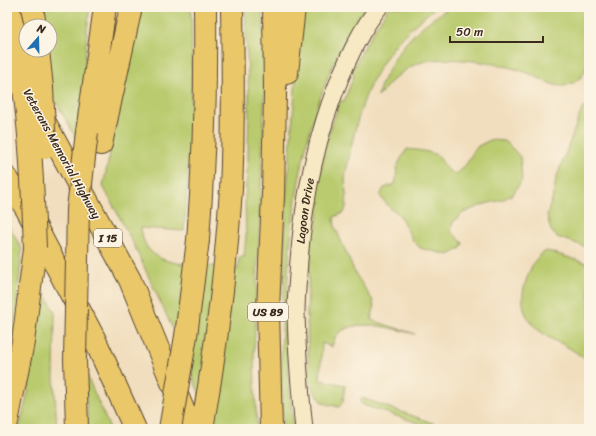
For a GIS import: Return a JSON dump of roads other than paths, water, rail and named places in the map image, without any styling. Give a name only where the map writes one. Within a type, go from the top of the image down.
[{"type":"highway","points":[[8,7],[23,76],[29,122],[35,248]]},
{"type":"highway","points":[[32,7],[34,18]]},
{"type":"highway","points":[[94,138],[105,7]]},
{"type":"highway","points":[[77,429],[75,384],[78,209],[94,138],[131,7]]},
{"type":"highway","points":[[170,429],[185,344],[198,240],[206,97],[205,7]]},
{"type":"highway","points":[[202,429],[216,343],[227,243],[232,141],[232,7]]},
{"type":"highway","name":"US 89","points":[[271,429],[268,310],[273,195],[275,95],[274,7]]},
{"type":"highway","points":[[273,195],[294,7]]},
{"type":"highway","name":"Veterans Memorial Highway","points":[[7,55],[130,280],[191,429]]},
{"type":"highway","points":[[7,422],[24,342],[35,248],[44,189],[45,134],[39,58]]},
{"type":"highway","points":[[7,178],[27,210],[94,338],[135,429]]},
{"type":"street","name":"Lagoon Drive","points":[[304,429],[299,382],[296,313],[299,250],[308,182],[332,99],[356,42],[379,7]]}]
